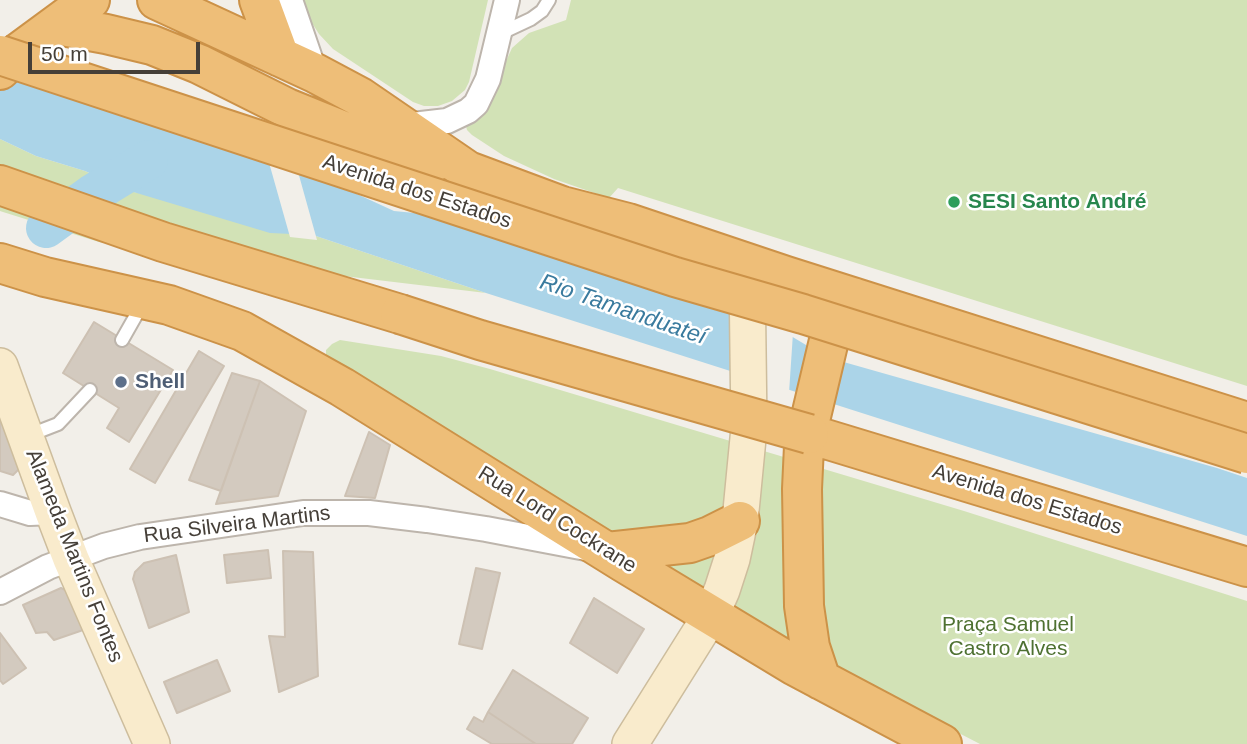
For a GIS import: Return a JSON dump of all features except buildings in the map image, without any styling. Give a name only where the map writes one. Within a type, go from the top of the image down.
[{"type":"highway","points":[[5,61],[90,0]]},
{"type":"highway","name":"Avenida dos Estados","points":[[157,0],[315,73],[360,97],[468,171],[562,205],[628,223],[1247,422]]},
{"type":"highway","points":[[259,0],[280,57]]},
{"type":"highway","points":[[57,25],[152,45],[200,64],[287,108],[371,142],[468,171]]},
{"type":"highway","name":"Avenida dos Estados","points":[[5,61],[675,277],[803,314],[1247,454]]},
{"type":"highway","name":"Avenida dos Estados","points":[[0,185],[163,242],[480,340],[809,434],[1247,567]]},
{"type":"highway","points":[[0,246],[45,277]]},
{"type":"highway","points":[[0,263],[45,277],[157,302]]},
{"type":"highway","points":[[821,680],[810,647],[804,606],[804,446],[830,336],[853,297]]},
{"type":"highway","name":"Rua Lord Cockrane","points":[[157,302],[242,331],[342,387],[607,552],[821,680],[896,733],[942,744]]},
{"type":"highway","points":[[607,552],[690,543],[740,521]]},
{"type":"main road","points":[[630,744],[711,615],[732,559],[740,521],[749,428],[747,263]]},
{"type":"main road","name":"Alameda Martins Fontes","points":[[0,366],[52,512],[152,744]]},
{"type":"street","points":[[290,0],[315,73]]},
{"type":"street","points":[[404,126],[447,121],[476,104],[488,79],[507,0]]},
{"type":"street","points":[[0,504],[30,513],[52,512]]},
{"type":"street","name":"Rua Silveira Martins","points":[[0,592],[48,567],[104,546],[140,537],[303,513],[369,513],[427,520],[607,552]]},
{"type":"lane","points":[[499,34],[531,19],[542,11],[550,0]]},
{"type":"lane","points":[[122,340],[157,302]]},
{"type":"lane","points":[[26,436],[58,424],[90,390]]},
{"type":"green space","points":[[302,0],[488,0],[465,90],[452,101],[438,106],[424,106],[413,102],[333,49],[312,23]]},
{"type":"green space","name":"SESI Santo André","points":[[571,0],[1247,0],[1247,386],[618,188],[609,198],[554,179],[504,156],[472,135],[466,126],[488,101],[512,48],[529,33],[566,20]]},
{"type":"green space","points":[[0,139],[36,156],[85,171],[130,191],[313,235],[486,293],[168,255],[99,242],[3,212],[0,211]]},
{"type":"green space","name":"Praça Samuel Castro Alves","points":[[340,340],[441,356],[490,369],[964,511],[1247,601],[1247,744],[980,744],[812,657],[326,357],[326,350]]},
{"type":"water","name":"Rio Tamanduateí","points":[[0,74],[346,189],[394,211],[477,219],[771,324],[826,357],[1247,478],[1247,536],[486,293],[313,235],[270,233],[130,191],[85,171],[36,156],[0,139]]},
{"type":"pier","points":[[266,152],[295,161],[317,240],[290,237]]},
{"type":"pier","points":[[738,310],[773,321],[793,333],[789,393],[744,379]]},
{"type":"waterway","points":[[46,228],[94,193],[148,160]]},
{"type":"place","name":"SESI Santo André","points":[[954,202]]},
{"type":"place","name":"Shell","points":[[121,382]]}]
